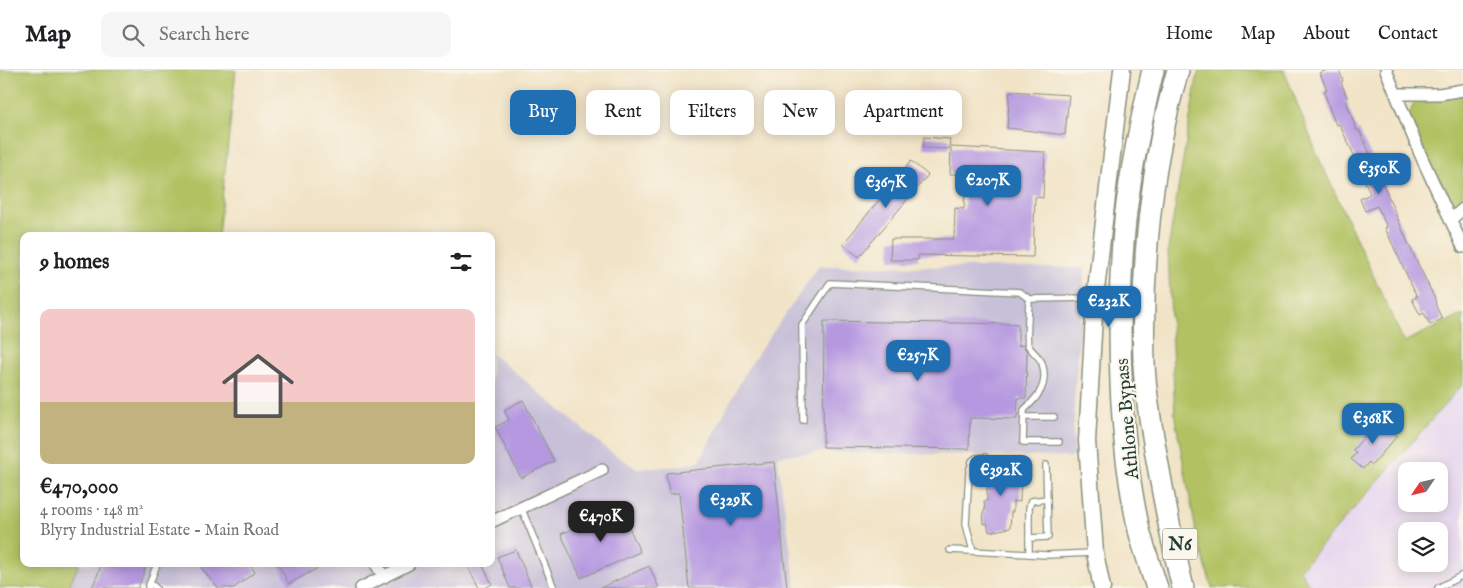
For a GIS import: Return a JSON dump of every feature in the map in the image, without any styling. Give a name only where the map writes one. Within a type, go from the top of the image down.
[{"type":"highway","name":"Athlone Bypass","points":[[1153,70],[1141,121],[1128,198],[1122,258],[1120,350],[1123,435],[1139,530],[1157,588]]},
{"type":"highway","name":"Athlone Bypass","points":[[1178,70],[1159,159],[1149,219],[1146,260],[1144,365],[1173,548],[1183,588]]},
{"type":"highway","name":"N6","points":[[1165,500],[1194,588]]},
{"type":"highway","name":"N6","points":[[1139,530],[1149,588]]},
{"type":"street","points":[[1102,588],[1095,553],[1087,441],[1096,298],[1122,70]]},
{"type":"street","points":[[1386,70],[1463,247]]},
{"type":"street","points":[[1396,94],[1439,94],[1463,90]]},
{"type":"street","points":[[1450,220],[1463,209]]},
{"type":"street","points":[[495,520],[602,470]]},
{"type":"street","points":[[378,567],[384,577]]},
{"type":"street","points":[[361,588],[403,567]]},
{"type":"lane","points":[[803,420],[802,325],[830,283],[1020,292],[1029,299],[1096,298]]},
{"type":"lane","points":[[1029,299],[1028,344],[1042,364],[1044,378],[1038,397],[1024,410],[1023,442],[1060,442]]},
{"type":"lane","points":[[1024,417],[1054,417]]},
{"type":"lane","points":[[974,551],[966,524],[969,472],[972,461],[976,458],[985,457]]},
{"type":"lane","points":[[1029,538],[1048,537],[1046,465]]},
{"type":"lane","points":[[1029,554],[1029,508],[1031,501],[1047,499]]},
{"type":"lane","points":[[521,507],[554,588]]},
{"type":"lane","points":[[950,550],[1029,554],[1095,553]]},
{"type":"lane","points":[[156,567],[149,586],[156,588]]},
{"type":"lane","points":[[1438,588],[1463,575]]},
{"type":"shaded area","points":[[819,266],[1085,268],[1075,390],[1073,435],[1075,457],[822,452],[777,456],[796,588],[68,588],[78,567],[495,567],[495,357],[608,450],[637,469],[679,466],[699,462],[746,371]]},
{"type":"shaded area","points":[[1463,384],[1463,588],[1311,588],[1300,570]]},
{"type":"green space","points":[[0,70],[236,70],[218,232],[20,232],[20,567],[78,567],[68,588],[0,588]]},
{"type":"green space","points":[[1200,70],[1284,70],[1317,154],[1404,342],[1463,314],[1463,384],[1300,570],[1311,588],[1212,588],[1197,537],[1175,418],[1168,249],[1197,77]]},
{"type":"green space","points":[[1463,95],[1463,205],[1453,207],[1448,204],[1409,115],[1414,103],[1418,99]]},
{"type":"building","points":[[1327,70],[1339,70],[1343,81],[1341,82],[1348,100],[1346,101],[1357,131],[1359,130],[1373,160],[1408,243],[1435,299],[1442,319],[1430,325],[1424,313],[1420,315],[1412,299],[1417,297],[1385,228],[1387,227],[1377,206],[1365,211],[1360,199],[1370,194],[1354,155],[1339,124],[1336,125],[1330,110],[1324,91],[1327,90],[1320,73]]},
{"type":"building","points":[[1010,91],[1069,95],[1065,135],[1007,128]]},
{"type":"building","points":[[924,137],[950,139],[949,149],[923,148]]},
{"type":"building","points":[[951,147],[1045,152],[1043,198],[1035,197],[1033,257],[918,255],[918,260],[890,260],[891,239],[954,239],[955,208],[964,209],[966,174],[950,174]]},
{"type":"building","points":[[911,161],[928,175],[859,257],[843,244]]},
{"type":"building","points":[[824,321],[1018,324],[1018,346],[1023,345],[1027,352],[1026,398],[1018,398],[1017,419],[970,418],[969,449],[823,447]]},
{"type":"building","points":[[523,400],[554,461],[521,478],[495,427],[509,420],[504,410]]},
{"type":"building","points":[[1378,420],[1397,436],[1372,465],[1369,462],[1363,469],[1351,459],[1356,453],[1353,450]]},
{"type":"building","points":[[774,462],[787,588],[689,588],[679,493],[669,494],[666,473]]},
{"type":"building","points":[[991,463],[1005,468],[1005,470],[1021,470],[1020,502],[1013,501],[1010,528],[989,532],[987,523],[984,524],[983,512],[985,511],[984,501],[987,501],[987,484]]},
{"type":"building","points":[[620,507],[640,552],[581,578],[561,534]]},
{"type":"building","points":[[516,550],[532,588],[510,588],[497,557]]},
{"type":"building","points":[[649,566],[659,588],[600,588]]},
{"type":"building","points":[[101,567],[146,567],[138,588],[92,588]]},
{"type":"building","points":[[200,567],[251,567],[255,572],[234,588],[218,588]]},
{"type":"building","points":[[280,567],[320,567],[289,584]]},
{"type":"building","points":[[468,567],[484,567],[492,584],[485,588],[479,588]]}]
